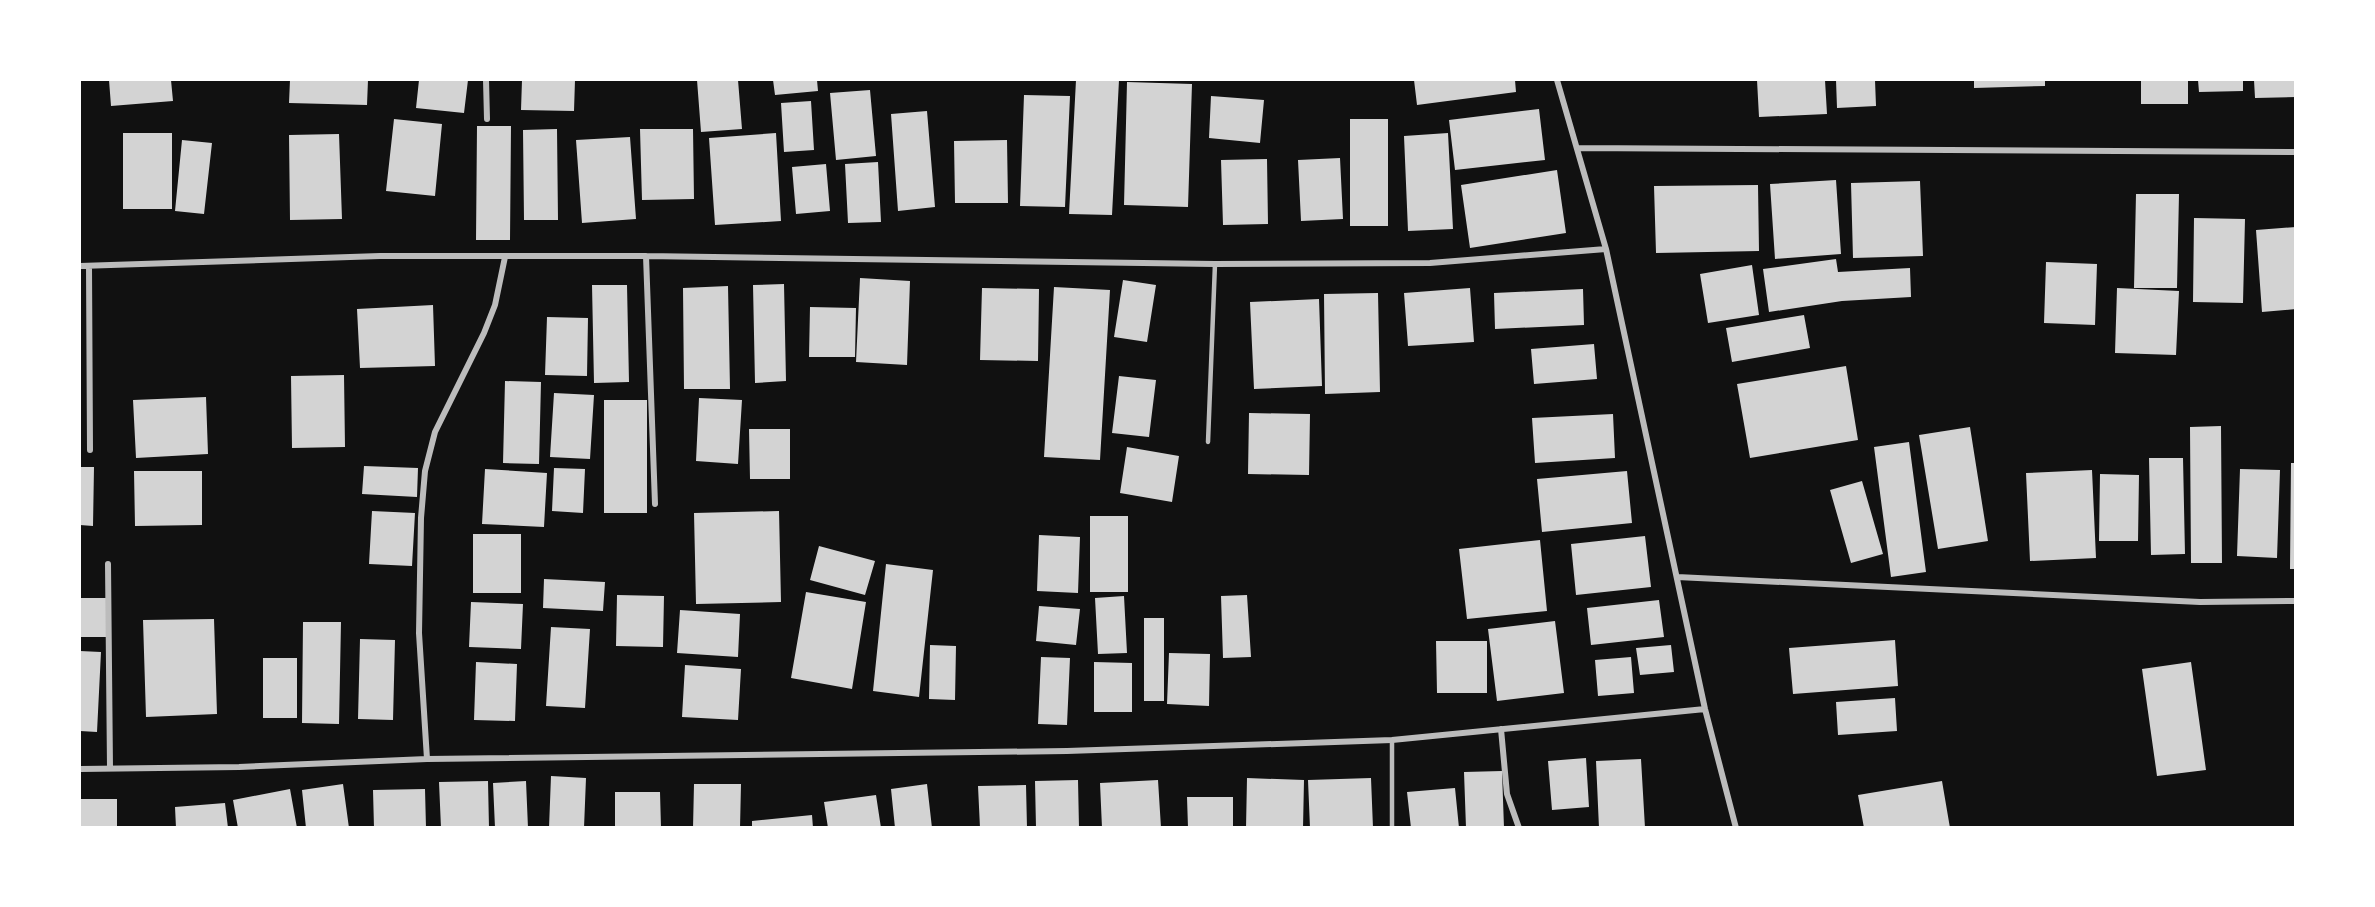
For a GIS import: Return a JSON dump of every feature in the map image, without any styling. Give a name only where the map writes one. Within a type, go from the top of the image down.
[{"type":"street","points":[[486,80],[487,119]]},
{"type":"street","points":[[1557,80],[1606,249],[1705,709],[1736,828]]},
{"type":"street","points":[[1577,148],[2295,152]]},
{"type":"street","points":[[80,266],[380,256],[646,256],[1215,264],[1430,263],[1606,249]]},
{"type":"street","points":[[646,256],[655,504]]},
{"type":"street","points":[[427,759],[419,633],[421,518],[425,471],[435,432],[484,333],[495,305],[505,257]]},
{"type":"street","points":[[89,266],[90,450]]},
{"type":"street","points":[[108,564],[110,768]]},
{"type":"street","points":[[1677,577],[2188,602],[2295,601]]},
{"type":"street","points":[[80,769],[239,767],[427,759],[1067,751],[1392,740],[1705,709]]},
{"type":"street","points":[[1501,729],[1507,794],[1519,828]]},
{"type":"lane","points":[[1208,442],[1215,264]]},
{"type":"lane","points":[[1392,740],[1392,828]]},
{"type":"building","points":[[109,80],[171,80],[173,101],[111,106]]},
{"type":"building","points":[[290,80],[368,80],[367,105],[289,103]]},
{"type":"building","points":[[419,80],[468,80],[464,113],[416,108]]},
{"type":"building","points":[[522,80],[575,80],[574,111],[521,110]]},
{"type":"building","points":[[697,80],[738,80],[742,129],[701,132]]},
{"type":"building","points":[[773,80],[817,80],[818,91],[775,95]]},
{"type":"building","points":[[1076,80],[1119,80],[1112,215],[1069,214]]},
{"type":"building","points":[[1414,80],[1515,80],[1516,92],[1417,105]]},
{"type":"building","points":[[1757,80],[1825,80],[1827,114],[1759,117]]},
{"type":"building","points":[[1836,80],[1875,80],[1876,106],[1837,108]]},
{"type":"building","points":[[1974,80],[2045,80],[2045,86],[1974,88]]},
{"type":"building","points":[[2141,80],[2188,80],[2188,104],[2141,104]]},
{"type":"building","points":[[2198,80],[2243,80],[2243,91],[2199,92]]},
{"type":"building","points":[[2254,80],[2296,80],[2296,97],[2255,98]]},
{"type":"building","points":[[1127,82],[1192,84],[1188,207],[1124,205]]},
{"type":"building","points":[[870,90],[876,156],[836,160],[830,93]]},
{"type":"building","points":[[1024,95],[1070,96],[1065,207],[1020,206]]},
{"type":"building","points":[[1211,96],[1264,100],[1260,143],[1209,138]]},
{"type":"building","points":[[811,101],[814,150],[784,152],[781,103]]},
{"type":"building","points":[[1539,109],[1545,160],[1455,170],[1449,120]]},
{"type":"building","points":[[927,111],[935,207],[898,211],[891,114]]},
{"type":"building","points":[[394,119],[442,124],[435,196],[386,191]]},
{"type":"building","points":[[1350,119],[1388,119],[1388,226],[1350,226]]},
{"type":"building","points":[[477,126],[511,126],[510,240],[476,240]]},
{"type":"building","points":[[557,129],[558,220],[524,220],[523,130]]},
{"type":"building","points":[[640,129],[693,129],[694,199],[642,200]]},
{"type":"building","points":[[123,133],[172,133],[172,209],[123,209]]},
{"type":"building","points":[[776,133],[781,221],[715,225],[709,138]]},
{"type":"building","points":[[1448,133],[1453,229],[1408,231],[1404,136]]},
{"type":"building","points":[[339,134],[342,219],[290,220],[289,135]]},
{"type":"building","points":[[630,137],[636,219],[582,223],[576,140]]},
{"type":"building","points":[[182,140],[212,143],[204,214],[175,211]]},
{"type":"building","points":[[1007,140],[1008,203],[955,203],[954,141]]},
{"type":"building","points":[[1340,158],[1343,219],[1301,221],[1298,160]]},
{"type":"building","points":[[1267,159],[1268,224],[1223,225],[1221,160]]},
{"type":"building","points":[[878,162],[881,222],[848,223],[845,164]]},
{"type":"building","points":[[826,164],[830,211],[796,214],[792,167]]},
{"type":"building","points":[[1557,170],[1566,233],[1470,248],[1461,185]]},
{"type":"building","points":[[1836,180],[1841,254],[1775,259],[1770,184]]},
{"type":"building","points":[[1920,181],[1923,256],[1853,258],[1851,183]]},
{"type":"building","points":[[1758,185],[1759,251],[1656,253],[1654,186]]},
{"type":"building","points":[[2136,194],[2179,194],[2177,288],[2134,288]]},
{"type":"building","points":[[2194,218],[2245,219],[2243,303],[2193,302]]},
{"type":"building","points":[[2296,227],[2296,309],[2262,312],[2256,230]]},
{"type":"building","points":[[1836,259],[1838,272],[1910,268],[1911,297],[1842,301],[1769,312],[1763,269]]},
{"type":"building","points":[[2046,262],[2097,264],[2095,325],[2044,323]]},
{"type":"building","points":[[1752,265],[1759,315],[1708,323],[1700,274]]},
{"type":"building","points":[[860,278],[910,281],[907,365],[856,362]]},
{"type":"building","points":[[1123,280],[1156,285],[1147,342],[1114,337]]},
{"type":"building","points":[[784,284],[786,381],[755,383],[753,285]]},
{"type":"building","points":[[592,285],[627,285],[629,382],[594,383]]},
{"type":"building","points":[[728,286],[730,389],[684,389],[683,288]]},
{"type":"building","points":[[1054,287],[1110,290],[1100,460],[1044,457]]},
{"type":"building","points":[[982,288],[1039,289],[1038,361],[980,360]]},
{"type":"building","points":[[1470,288],[1474,342],[1408,346],[1404,293]]},
{"type":"building","points":[[2117,288],[2179,291],[2176,355],[2115,353]]},
{"type":"building","points":[[1583,289],[1584,325],[1495,329],[1494,293]]},
{"type":"building","points":[[1378,293],[1380,392],[1325,394],[1324,294]]},
{"type":"building","points":[[1319,299],[1322,386],[1254,389],[1250,302]]},
{"type":"building","points":[[433,305],[435,366],[360,368],[357,309]]},
{"type":"building","points":[[810,307],[856,308],[855,357],[809,357]]},
{"type":"building","points":[[1804,315],[1810,348],[1732,362],[1726,328]]},
{"type":"building","points":[[547,317],[588,318],[587,376],[545,375]]},
{"type":"building","points":[[1594,344],[1597,379],[1534,384],[1531,349]]},
{"type":"building","points":[[1846,366],[1858,440],[1750,458],[1737,384]]},
{"type":"building","points":[[344,375],[345,447],[292,448],[291,376]]},
{"type":"building","points":[[1119,376],[1156,380],[1149,437],[1112,433]]},
{"type":"building","points":[[505,381],[541,382],[539,464],[503,463]]},
{"type":"building","points":[[554,393],[594,395],[590,459],[550,457]]},
{"type":"building","points":[[206,397],[208,454],[136,458],[133,400]]},
{"type":"building","points":[[699,398],[742,400],[738,464],[696,461]]},
{"type":"building","points":[[604,400],[647,400],[647,513],[604,513]]},
{"type":"building","points":[[1249,413],[1310,414],[1309,475],[1248,474]]},
{"type":"building","points":[[1613,414],[1615,458],[1535,463],[1532,418]]},
{"type":"building","points":[[2221,426],[2222,563],[2191,563],[2190,427]]},
{"type":"building","points":[[1970,427],[1988,541],[1938,549],[1919,435]]},
{"type":"building","points":[[749,429],[790,429],[790,479],[750,479]]},
{"type":"building","points":[[1909,442],[1926,572],[1891,577],[1874,447]]},
{"type":"building","points":[[1127,447],[1179,456],[1172,502],[1120,493]]},
{"type":"building","points":[[2149,458],[2183,458],[2185,554],[2151,555]]},
{"type":"building","points":[[2291,463],[2296,463],[2296,569],[2290,569]]},
{"type":"building","points":[[364,466],[418,468],[417,497],[362,494]]},
{"type":"building","points":[[80,467],[94,467],[93,526],[80,525]]},
{"type":"building","points":[[554,468],[585,469],[583,513],[552,511]]},
{"type":"building","points":[[485,469],[547,473],[544,527],[482,524]]},
{"type":"building","points":[[2240,469],[2280,470],[2277,558],[2237,556]]},
{"type":"building","points":[[2092,470],[2096,558],[2030,561],[2026,473]]},
{"type":"building","points":[[134,471],[202,471],[202,525],[135,526]]},
{"type":"building","points":[[1627,471],[1632,523],[1542,532],[1537,479]]},
{"type":"building","points":[[2100,474],[2139,475],[2138,541],[2099,541]]},
{"type":"building","points":[[1862,481],[1883,554],[1851,563],[1830,490]]},
{"type":"building","points":[[372,511],[415,513],[412,566],[369,564]]},
{"type":"building","points":[[779,511],[781,602],[696,604],[694,513]]},
{"type":"building","points":[[1090,516],[1128,516],[1128,592],[1090,592]]},
{"type":"building","points":[[473,534],[521,534],[521,593],[473,593]]},
{"type":"building","points":[[1039,535],[1080,537],[1078,593],[1037,591]]},
{"type":"building","points":[[1645,536],[1651,587],[1576,595],[1571,544]]},
{"type":"building","points":[[1540,540],[1547,611],[1467,619],[1459,549]]},
{"type":"building","points":[[819,546],[875,561],[865,595],[810,580]]},
{"type":"building","points":[[886,564],[933,570],[919,697],[873,691]]},
{"type":"building","points":[[544,579],[605,582],[603,611],[543,608]]},
{"type":"building","points":[[806,592],[866,602],[852,689],[791,678]]},
{"type":"building","points":[[617,595],[664,596],[663,647],[616,646]]},
{"type":"building","points":[[1247,595],[1251,657],[1223,658],[1221,596]]},
{"type":"building","points":[[1124,596],[1127,653],[1098,654],[1095,598]]},
{"type":"building","points":[[80,598],[108,598],[108,637],[80,637]]},
{"type":"building","points":[[1659,600],[1664,637],[1591,645],[1587,608]]},
{"type":"building","points":[[471,602],[523,604],[521,649],[469,647]]},
{"type":"building","points":[[1039,606],[1080,609],[1076,645],[1036,641]]},
{"type":"building","points":[[680,610],[740,614],[738,657],[677,653]]},
{"type":"building","points":[[1144,618],[1164,618],[1164,701],[1144,701]]},
{"type":"building","points":[[214,619],[217,714],[146,717],[143,620]]},
{"type":"building","points":[[1555,621],[1564,693],[1497,701],[1488,629]]},
{"type":"building","points":[[303,622],[341,622],[339,724],[302,723]]},
{"type":"building","points":[[551,627],[590,629],[585,708],[546,706]]},
{"type":"building","points":[[360,639],[395,640],[393,720],[358,719]]},
{"type":"building","points":[[1895,640],[1898,686],[1793,694],[1789,648]]},
{"type":"building","points":[[1436,641],[1487,641],[1487,693],[1437,693]]},
{"type":"building","points":[[930,645],[956,646],[955,700],[929,699]]},
{"type":"building","points":[[1671,645],[1674,672],[1640,675],[1636,648]]},
{"type":"building","points":[[80,651],[101,652],[97,732],[80,731]]},
{"type":"building","points":[[1169,653],[1210,654],[1209,706],[1167,704]]},
{"type":"building","points":[[1041,657],[1070,658],[1067,725],[1038,724]]},
{"type":"building","points":[[1631,657],[1634,693],[1598,696],[1595,660]]},
{"type":"building","points":[[263,658],[297,658],[297,718],[263,718]]},
{"type":"building","points":[[476,662],[517,664],[515,721],[474,720]]},
{"type":"building","points":[[1094,662],[1132,663],[1132,712],[1094,712]]},
{"type":"building","points":[[2191,662],[2206,770],[2157,776],[2142,669]]},
{"type":"building","points":[[685,665],[741,669],[738,720],[682,717]]},
{"type":"building","points":[[1895,698],[1897,731],[1838,735],[1836,702]]},
{"type":"building","points":[[1586,758],[1589,807],[1552,810],[1548,761]]},
{"type":"building","points":[[1641,759],[1645,828],[1599,828],[1596,761]]},
{"type":"building","points":[[1502,771],[1504,828],[1466,828],[1464,772]]},
{"type":"building","points":[[551,776],[586,778],[584,828],[549,828]]},
{"type":"building","points":[[1247,778],[1304,780],[1303,828],[1246,828]]},
{"type":"building","points":[[1371,778],[1373,828],[1310,828],[1308,780]]},
{"type":"building","points":[[1078,780],[1079,828],[1036,828],[1035,781]]},
{"type":"building","points":[[1158,780],[1161,828],[1102,828],[1100,783]]},
{"type":"building","points":[[488,781],[489,828],[441,828],[439,782]]},
{"type":"building","points":[[526,781],[528,828],[495,828],[493,783]]},
{"type":"building","points":[[1942,781],[1950,828],[1864,828],[1858,795]]},
{"type":"building","points":[[343,784],[349,828],[306,828],[302,790]]},
{"type":"building","points":[[694,784],[741,784],[740,828],[693,828]]},
{"type":"building","points":[[927,784],[932,828],[895,828],[891,789]]},
{"type":"building","points":[[1026,785],[1027,828],[980,828],[978,786]]},
{"type":"building","points":[[1455,788],[1459,828],[1411,828],[1407,792]]},
{"type":"building","points":[[290,789],[297,828],[238,828],[233,800]]},
{"type":"building","points":[[425,789],[426,828],[374,828],[373,790]]},
{"type":"building","points":[[615,792],[660,792],[661,828],[615,828]]},
{"type":"building","points":[[876,795],[881,828],[828,828],[824,802]]},
{"type":"building","points":[[1187,797],[1233,797],[1233,828],[1188,828]]},
{"type":"building","points":[[80,799],[117,799],[117,828],[80,828]]},
{"type":"building","points":[[225,803],[228,828],[176,828],[175,807]]},
{"type":"building","points":[[812,815],[813,828],[752,828],[752,821]]}]
